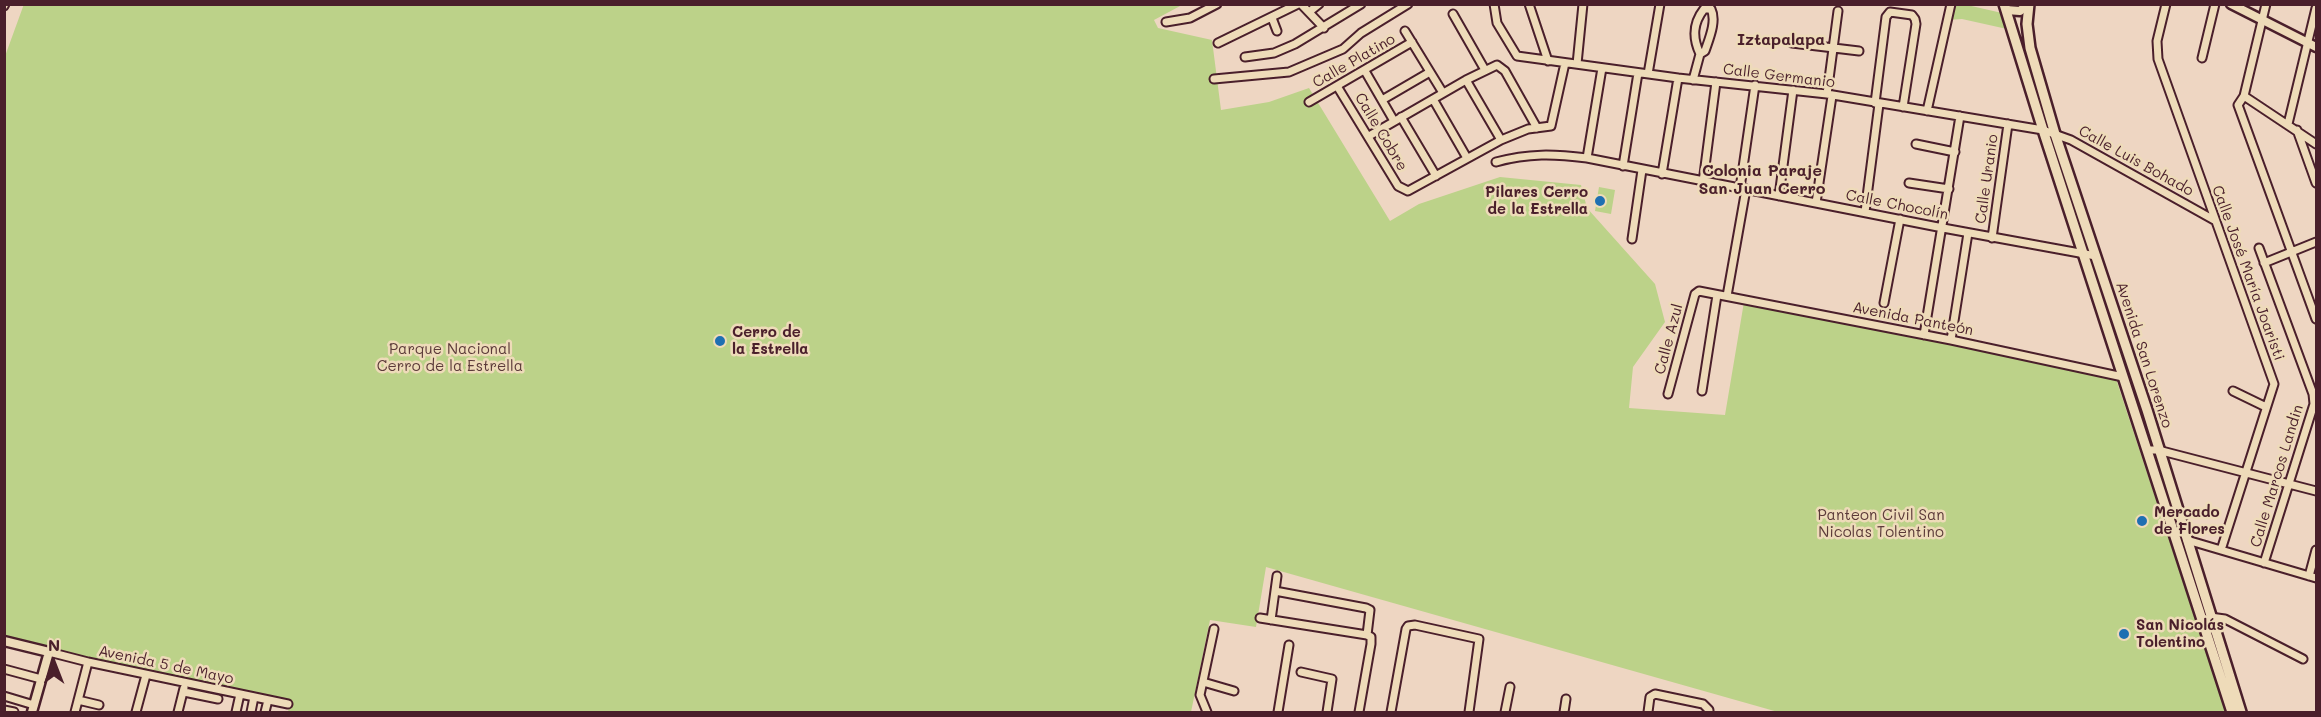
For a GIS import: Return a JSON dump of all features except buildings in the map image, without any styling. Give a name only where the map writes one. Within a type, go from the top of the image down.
[{"type":"main road","name":"Avenida San Lorenzo","points":[[2028,4],[2027,24],[2030,48],[2055,134],[2147,410],[2182,542],[2232,712]]},
{"type":"main road","name":"Avenida San Lorenzo","points":[[2005,7],[2147,450],[2210,617],[2241,712]]},
{"type":"street","points":[[1166,22],[1190,18],[1217,4]]},
{"type":"street","points":[[1218,43],[1300,4],[1324,28]]},
{"type":"street","points":[[1309,12],[1319,4]]},
{"type":"street","points":[[1245,57],[1274,53],[1324,28],[1361,4]]},
{"type":"street","points":[[1214,80],[1288,72],[1343,49],[1361,33],[1408,4]]},
{"type":"street","name":"Calle Germanio","points":[[1494,4],[1497,23],[1516,56],[1693,80],[1755,85],[1829,95],[2043,130]]},
{"type":"street","points":[[1528,4],[1548,61]]},
{"type":"street","points":[[1577,64],[1583,4]]},
{"type":"street","points":[[1648,74],[1660,4]]},
{"type":"street","points":[[1927,111],[1951,4]]},
{"type":"street","points":[[2005,7],[2016,12],[2028,4]]},
{"type":"street","name":"Calle José María Joaristi","points":[[2166,4],[2157,41],[2158,59],[2274,384],[2244,472],[2221,550]]},
{"type":"street","points":[[2202,58],[2215,4]]},
{"type":"street","points":[[2231,4],[2316,47]]},
{"type":"street","points":[[2266,4],[2244,96],[2238,105],[2316,320]]},
{"type":"street","points":[[2288,124],[2316,8]]},
{"type":"street","points":[[1693,80],[1700,54],[1693,40],[1696,19],[1704,9],[1711,9],[1713,12],[1711,33],[1705,51],[1700,54]]},
{"type":"street","points":[[1816,203],[1838,11]]},
{"type":"street","points":[[1865,212],[1886,17],[1890,12],[1912,15],[1916,24],[1903,107]]},
{"type":"street","points":[[1453,14],[1485,70]]},
{"type":"street","points":[[1272,18],[1277,31]]},
{"type":"street","points":[[1404,31],[1443,93]]},
{"type":"street","name":"Calle Platino","points":[[1309,102],[1412,42]]},
{"type":"street","points":[[1792,43],[1859,51]]},
{"type":"street","points":[[1365,70],[1382,100],[1398,119],[1436,176],[1501,140],[1553,123],[1565,63]]},
{"type":"street","points":[[1369,136],[1466,80],[1500,65],[1537,128]]},
{"type":"street","points":[[1587,158],[1602,68]]},
{"type":"street","points":[[1382,100],[1430,72]]},
{"type":"street","points":[[1623,166],[1638,73]]},
{"type":"street","points":[[1662,174],[1678,78]]},
{"type":"street","points":[[1466,80],[1501,140]]},
{"type":"street","points":[[1703,182],[1716,82]]},
{"type":"street","points":[[1726,296],[1743,189],[1755,85]]},
{"type":"street","name":"Calle Cobre","points":[[1337,86],[1398,186],[1403,190],[1412,189],[1436,176]]},
{"type":"street","points":[[1779,196],[1793,90]]},
{"type":"street","points":[[2244,96],[2316,144]]},
{"type":"street","points":[[1433,99],[1467,158]]},
{"type":"street","points":[[1924,335],[1960,116]]},
{"type":"street","name":"Calle Uranio","points":[[1992,238],[2008,124]]},
{"type":"street","name":"Calle Luis Bohado","points":[[2043,130],[2055,134],[2214,220]]},
{"type":"street","points":[[2297,130],[2316,183]]},
{"type":"street","points":[[1916,144],[1955,152]]},
{"type":"street","name":"Calle Chocolín","points":[[1496,162],[1533,155],[1554,154],[1587,158],[1992,238],[2096,256]]},
{"type":"street","points":[[1632,239],[1642,170]]},
{"type":"street","points":[[1909,183],[1949,189]]},
{"type":"street","points":[[1884,303],[1900,219]]},
{"type":"street","points":[[2073,223],[2084,220]]},
{"type":"street","points":[[1951,340],[1968,233]]},
{"type":"street","points":[[2264,263],[2316,242]]},
{"type":"street","name":"Calle Marcos Landin","points":[[2259,248],[2315,404],[2264,563]]},
{"type":"street","name":"Avenida Panteón","points":[[1697,292],[1951,340],[2123,377]]},
{"type":"street","name":"Calle Azul","points":[[1668,394],[1697,292]]},
{"type":"street","points":[[1702,392],[1717,295]]},
{"type":"street","points":[[2233,391],[2266,408]]},
{"type":"street","points":[[2147,450],[2158,450],[2316,491]]},
{"type":"street","points":[[2182,542],[2221,550],[2313,577],[2316,550]]},
{"type":"street","points":[[1270,620],[1277,576]]},
{"type":"street","points":[[1275,591],[1366,608],[1371,614],[1367,635]]},
{"type":"street","points":[[2210,617],[2225,619],[2303,659]]},
{"type":"street","points":[[1260,618],[1371,637],[1359,712]]},
{"type":"street","points":[[1391,712],[1408,626],[1479,639],[1469,712]]},
{"type":"street","points":[[1207,712],[1200,695],[1214,629]]},
{"type":"street","name":"Avenida 5 de Mayo","points":[[4,641],[146,675],[288,704]]},
{"type":"street","points":[[1278,712],[1289,645]]},
{"type":"street","points":[[4,696],[33,709],[49,652]]},
{"type":"street","points":[[75,712],[88,662]]},
{"type":"street","points":[[4,669],[41,678]]},
{"type":"street","points":[[1301,672],[1332,679],[1327,712]]},
{"type":"street","points":[[136,712],[146,675]]},
{"type":"street","points":[[1203,682],[1234,691]]},
{"type":"street","points":[[178,712],[186,683]]},
{"type":"street","points":[[1505,712],[1510,687]]},
{"type":"street","points":[[184,692],[218,699]]},
{"type":"street","points":[[236,712],[240,694]]},
{"type":"street","points":[[1648,712],[1650,697],[1655,694],[1703,704],[1709,712]]},
{"type":"street","points":[[251,712],[254,697]]},
{"type":"street","points":[[1564,712],[1566,699]]},
{"type":"street","points":[[78,700],[99,705]]},
{"type":"street","points":[[265,712],[268,700]]},
{"type":"street","points":[[4,710],[14,712]]},
{"type":"green space","name":"Parque Nacional Cerro de la Estrella","points":[[24,4],[1182,5],[1154,20],[1158,28],[1212,40],[1221,110],[1269,102],[1309,88],[1390,221],[1419,204],[1500,177],[1581,185],[1587,208],[1655,284],[1665,322],[1633,367],[1629,408],[1725,415],[1744,302],[2116,379],[2226,712],[1778,712],[1266,567],[1256,627],[1210,620],[1191,712],[288,712],[290,703],[5,639],[4,59]]},
{"type":"green space","points":[[1951,5],[1967,5],[2002,13],[2007,29],[1962,19],[1947,20]]},
{"type":"green space","points":[[1599,187],[1615,190],[1611,214],[1595,211]]},
{"type":"place","name":"Pilares Cerro de la Estrella","points":[[1600,201]]},
{"type":"place","name":"Cerro de la Estrella","points":[[720,341]]},
{"type":"place","name":"Mercado de Flores","points":[[2142,521]]},
{"type":"place","name":"San Nicolás Tolentino","points":[[2124,634]]},
{"type":"district","name":"Iztapalapa","points":[[1781,40]]},
{"type":"district","name":"Colonia Paraje San Juan Cerro","points":[[1762,180]]},
{"type":"park label","name":"Panteon Civil San Nicolas Tolentino","points":[[1881,524]]}]
